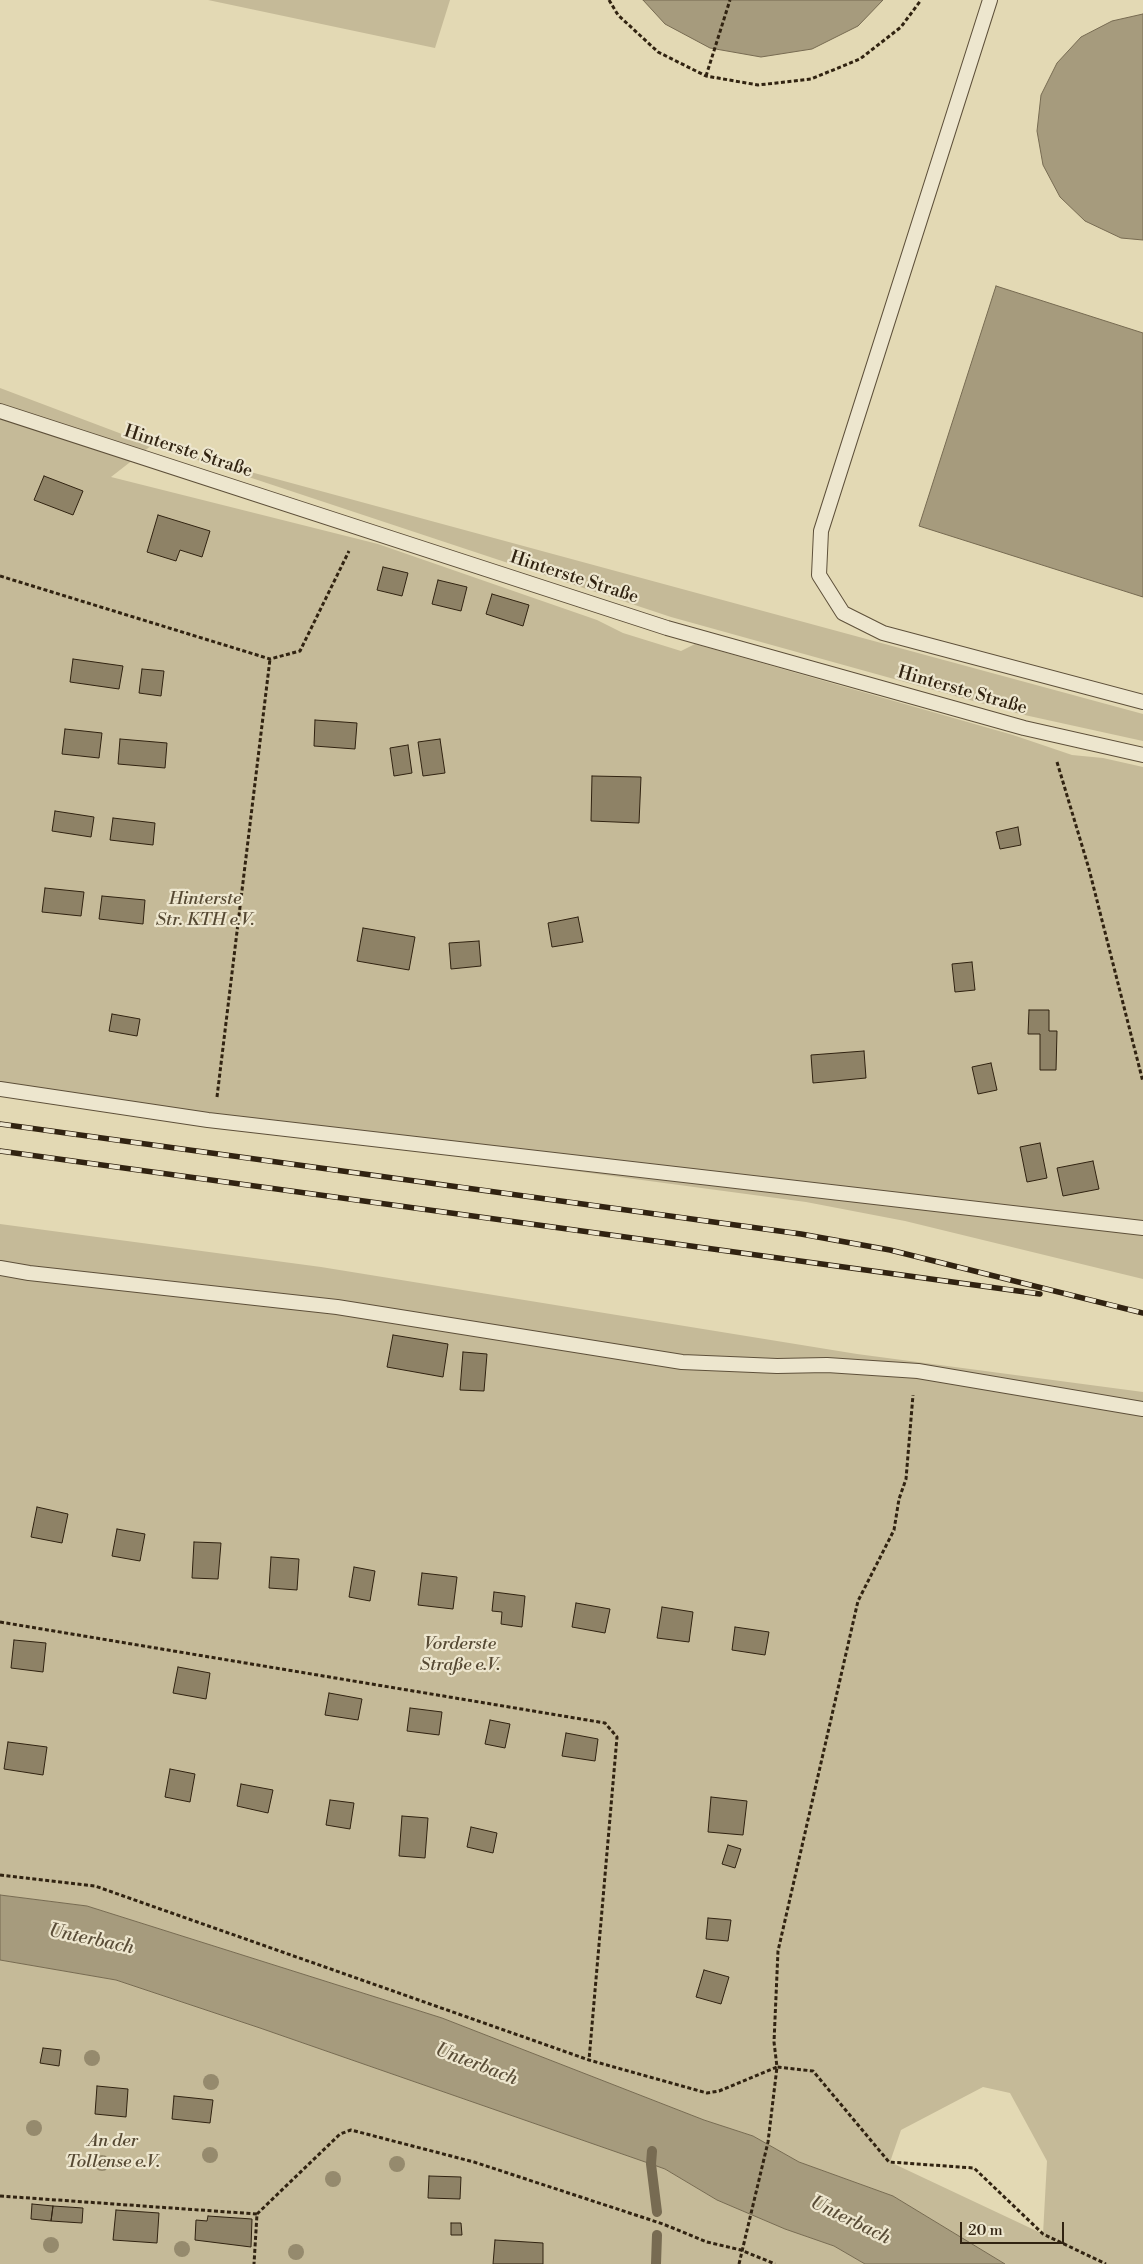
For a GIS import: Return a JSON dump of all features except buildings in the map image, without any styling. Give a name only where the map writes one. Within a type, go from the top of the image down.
[{"type":"lane","points":[[990,0],[821,531],[819,575],[843,613],[883,634],[1143,702]]},
{"type":"lane","name":"Hinterste Straße","points":[[0,411],[667,628],[1024,728],[1143,755]]},
{"type":"lane","points":[[0,1089],[208,1120],[1143,1228]]},
{"type":"lane","points":[[0,1268],[29,1273],[337,1308],[682,1362],[777,1366],[827,1365],[918,1371],[1143,1409]]},
{"type":"path","points":[[609,0],[618,15],[658,52],[706,76],[758,85],[811,79],[860,59],[902,27],[921,0]]},
{"type":"path","points":[[706,76],[730,0]]},
{"type":"path","points":[[0,576],[270,659],[300,651],[360,528]]},
{"type":"path","points":[[208,1120],[216,1107],[270,659]]},
{"type":"path","points":[[1059,736],[1057,765],[1089,868],[1143,1082]]},
{"type":"path","points":[[739,2264],[747,2223],[768,2142],[777,2067],[774,2042],[778,1952],[858,1601],[894,1530],[899,1499],[906,1478],[911,1404],[918,1371]]},
{"type":"path","points":[[0,1622],[605,1723],[617,1737],[589,2060]]},
{"type":"path","points":[[0,1875],[94,1886],[589,2060],[707,2093],[719,2091],[777,2067],[813,2071],[890,2162],[974,2168],[1043,2234],[1106,2264]]},
{"type":"path","points":[[254,2264],[257,2214],[340,2134],[351,2130],[474,2162],[664,2224],[707,2242],[741,2250],[775,2264]]},
{"type":"path","points":[[0,2196],[257,2214]]},
{"type":"green space","points":[[208,0],[450,0],[435,48]]},
{"type":"green space","name":"Hinterste Str. KTH e.V.","points":[[0,388],[152,445],[111,477],[378,544],[597,620],[623,633],[681,651],[695,644],[1013,735],[1072,755],[1103,758],[1143,767],[1143,1279],[905,1221],[806,1202],[0,1094]],"holes":[[[232,1122],[444,1140],[1104,1223]]]},
{"type":"green space","points":[[157,446],[1143,714],[1143,741],[1020,714],[671,617]]},
{"type":"green space","name":"Vorderste Straße e.V.","points":[[0,1224],[321,1267],[857,1354],[1143,1392],[1143,2264],[1005,2264],[893,2196],[799,2162],[753,2136],[704,2120],[442,2018],[87,1906],[0,1895]],"holes":[[[983,2087],[1010,2093],[1047,2161],[1043,2234],[890,2162],[901,2130]]]},
{"type":"green space","name":"An der Tollense e.V.","points":[[0,1960],[116,1980],[651,2164],[665,2169],[717,2200],[785,2229],[834,2246],[865,2264],[0,2264]]},
{"type":"water","points":[[643,0],[883,0],[858,26],[812,49],[761,57],[710,48],[665,24]]},
{"type":"water","points":[[1143,14],[1143,240],[1121,238],[1085,221],[1060,197],[1043,165],[1037,131],[1041,95],[1057,63],[1081,37],[1112,21]]},
{"type":"water","points":[[996,286],[1143,333],[1143,597],[919,526]]},
{"type":"water","name":"Unterbach","points":[[0,1895],[87,1906],[442,2018],[704,2120],[753,2136],[799,2162],[893,2196],[1005,2264],[865,2264],[834,2246],[785,2229],[717,2200],[665,2169],[651,2164],[116,1980],[0,1960]]},
{"type":"waterway","points":[[652,2151],[651,2164],[657,2212]]},
{"type":"waterway","points":[[656,2264],[657,2235]]},
{"type":"railway","points":[[0,1124],[801,1234],[890,1250],[1143,1313]]},
{"type":"railway","points":[[0,1151],[1040,1294]]}]
